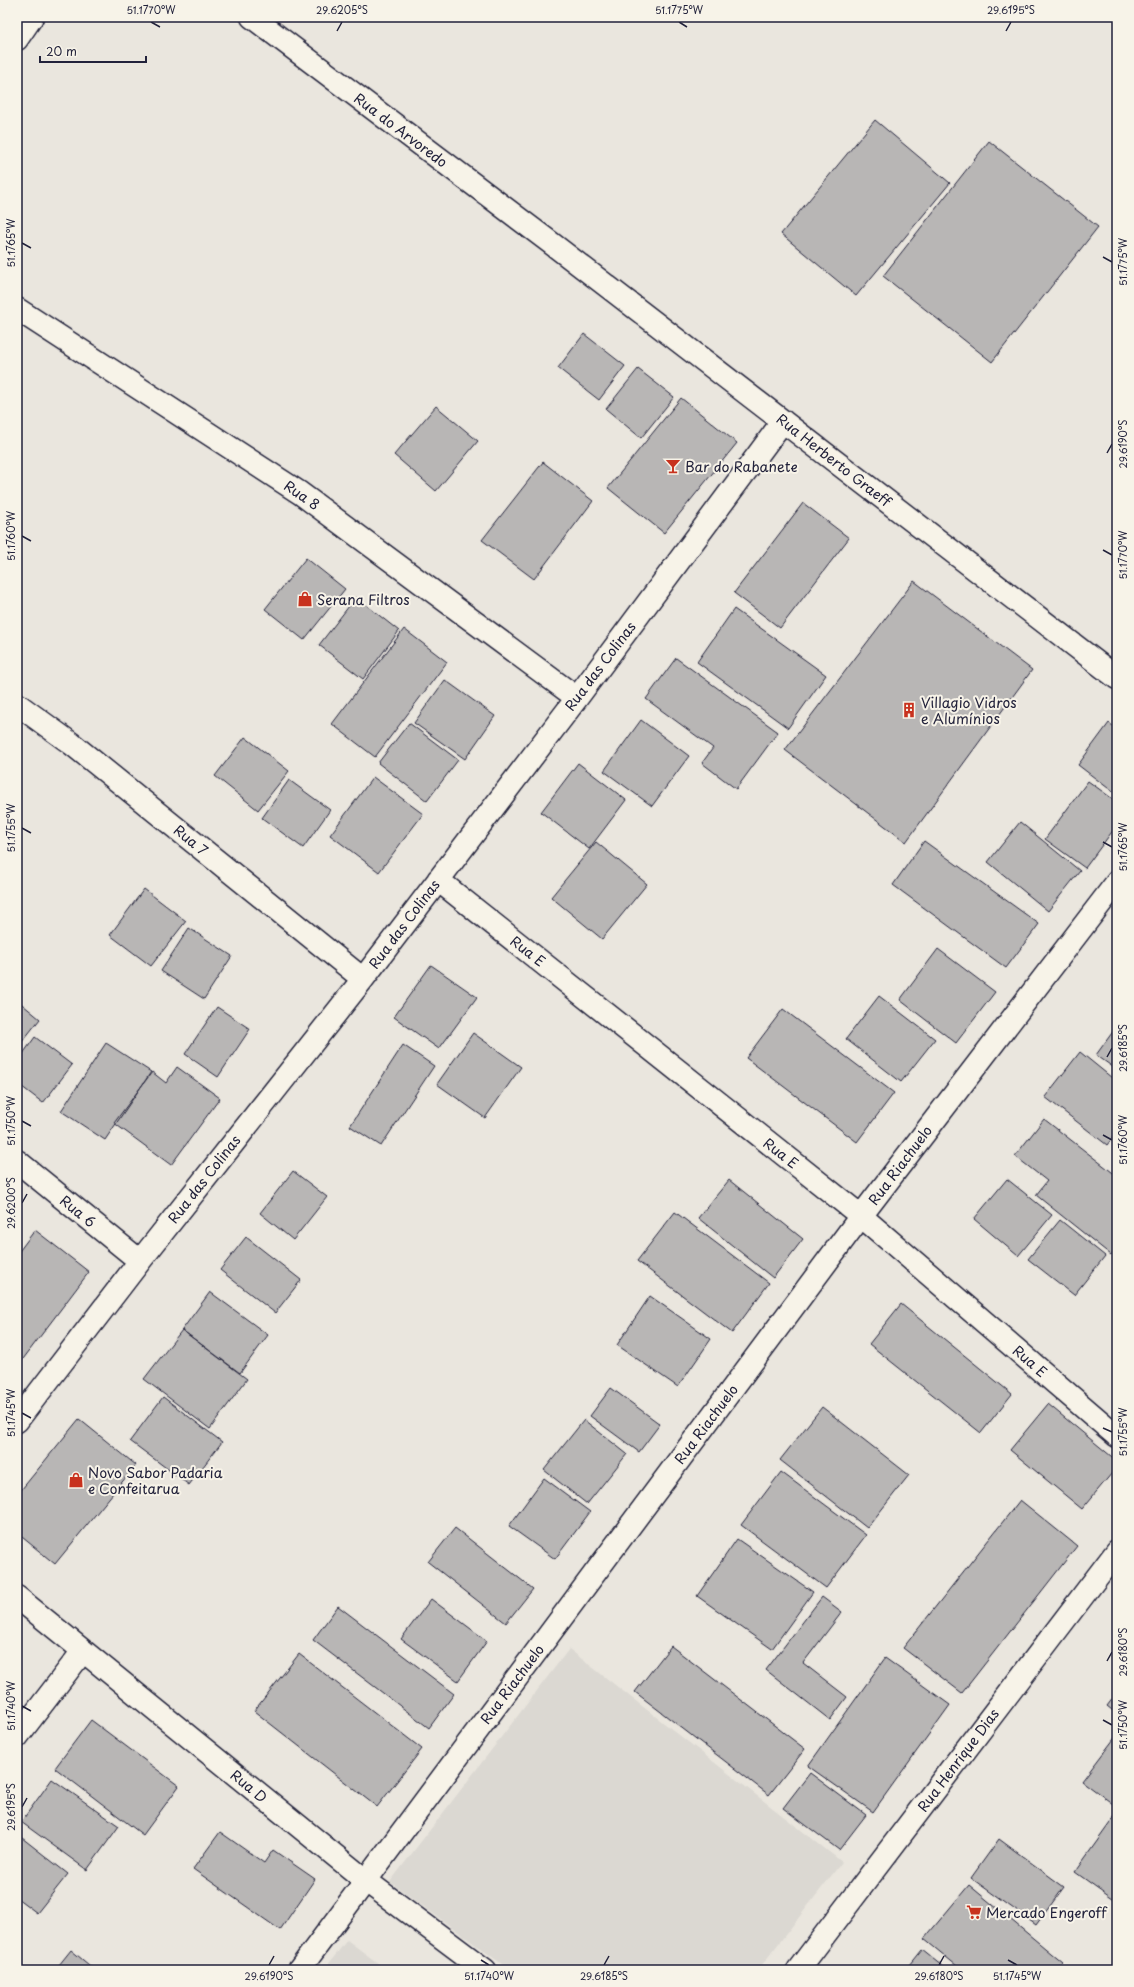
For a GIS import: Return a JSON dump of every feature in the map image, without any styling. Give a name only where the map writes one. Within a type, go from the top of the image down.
[{"type":"street","points":[[17,39],[32,17]]},
{"type":"street","name":"Rua do Arvoredo","points":[[252,17],[551,242]]},
{"type":"street","name":"Rua Herberto Graeff","points":[[551,242],[1117,678]]},
{"type":"street","name":"Rua 8","points":[[17,308],[300,493],[577,698]]},
{"type":"street","name":"Rua das Colinas","points":[[17,1422],[140,1261],[363,979],[577,698],[783,421]]},
{"type":"street","name":"Rua 7","points":[[17,704],[72,744],[363,979]]},
{"type":"street","name":"Rua E","points":[[438,880],[861,1216],[1117,1436]]},
{"type":"street","name":"Rua Riachuelo","points":[[299,1970],[861,1216],[1117,882]]},
{"type":"street","name":"Rua 6","points":[[17,1161],[140,1261]]},
{"type":"street","name":"Rua Henrique Dias","points":[[798,1970],[1117,1551]]},
{"type":"street","name":"Rua D","points":[[17,1597],[365,1880],[485,1970]]},
{"type":"street","points":[[17,1737],[83,1651]]},
{"type":"shaded area","points":[[569,1649],[842,1862],[758,1970],[510,1970],[390,1882]]},
{"type":"shaded area","points":[[347,1940],[387,1970],[324,1970]]},
{"type":"building","points":[[875,120],[950,183],[856,296],[781,234]]},
{"type":"building","points":[[989,141],[1098,227],[992,362],[883,276]]},
{"type":"building","points":[[584,334],[625,366],[599,400],[558,368]]},
{"type":"building","points":[[638,369],[674,397],[641,438],[606,409]]},
{"type":"building","name":"Bar do Rabanete","points":[[681,398],[737,443],[664,533],[608,488]]},
{"type":"building","points":[[436,406],[478,441],[436,491],[394,455]]},
{"type":"building","points":[[543,462],[593,501],[534,579],[482,540]]},
{"type":"building","points":[[803,503],[849,538],[780,628],[734,593]]},
{"type":"building","name":"Serana Filtros","points":[[306,558],[345,589],[304,640],[265,609]]},
{"type":"building","name":"Villagio Vidros e Alumínios","points":[[914,581],[1032,670],[906,842],[785,750]]},
{"type":"building","points":[[356,597],[399,631],[363,679],[319,645]]},
{"type":"building","points":[[734,609],[826,675],[788,728],[697,662]]},
{"type":"building","points":[[404,629],[447,662],[375,757],[332,724]]},
{"type":"building","points":[[676,658],[778,732],[736,789],[702,763],[713,748],[646,699]]},
{"type":"building","points":[[445,680],[495,716],[465,759],[414,723]]},
{"type":"building","points":[[641,720],[689,756],[652,806],[604,771]]},
{"type":"building","points":[[409,723],[458,760],[427,801],[378,763]]},
{"type":"building","points":[[1109,723],[1117,729],[1117,795],[1078,765]]},
{"type":"building","points":[[245,737],[289,771],[258,810],[215,776]]},
{"type":"building","points":[[578,763],[626,800],[589,849],[541,812]]},
{"type":"building","points":[[373,777],[423,814],[379,872],[330,835]]},
{"type":"building","points":[[289,780],[330,810],[303,848],[262,818]]},
{"type":"building","points":[[1088,781],[1117,802],[1117,825],[1085,868],[1045,839]]},
{"type":"building","points":[[1020,822],[1080,871],[1048,911],[988,862]]},
{"type":"building","points":[[924,841],[1039,924],[1006,968],[893,885]]},
{"type":"building","points":[[596,842],[647,884],[602,939],[551,897]]},
{"type":"building","points":[[144,889],[186,921],[151,966],[110,935]]},
{"type":"building","points":[[189,928],[232,956],[204,999],[161,971]]},
{"type":"building","points":[[938,949],[995,992],[956,1043],[900,1000]]},
{"type":"building","points":[[431,965],[477,997],[439,1049],[394,1017]]},
{"type":"building","points":[[879,996],[935,1039],[901,1082],[846,1039]]},
{"type":"building","points":[[17,1000],[40,1019],[17,1048]]},
{"type":"building","points":[[217,1007],[250,1029],[218,1077],[185,1054]]},
{"type":"building","points":[[783,1009],[894,1093],[857,1142],[746,1058]]},
{"type":"building","points":[[1117,1026],[1117,1070],[1096,1055]]},
{"type":"building","points":[[473,1033],[521,1067],[485,1118],[437,1084]]},
{"type":"building","points":[[35,1037],[72,1065],[43,1103],[17,1083],[17,1062]]},
{"type":"building","points":[[106,1043],[151,1072],[105,1140],[61,1111]]},
{"type":"building","points":[[403,1045],[434,1066],[381,1146],[350,1126]]},
{"type":"building","points":[[1080,1052],[1117,1082],[1117,1132],[1107,1145],[1045,1097]]},
{"type":"building","points":[[177,1067],[220,1098],[171,1165],[114,1123],[152,1072],[166,1083]]},
{"type":"building","points":[[1044,1119],[1117,1176],[1117,1248],[1111,1255],[1036,1195],[1047,1181],[1015,1156]]},
{"type":"building","points":[[293,1171],[327,1197],[293,1240],[260,1213]]},
{"type":"building","points":[[1007,1179],[1052,1215],[1018,1256],[974,1219]]},
{"type":"building","points":[[729,1180],[803,1239],[773,1278],[698,1218]]},
{"type":"building","points":[[675,1212],[769,1283],[732,1333],[637,1261]]},
{"type":"building","points":[[1060,1220],[1105,1256],[1074,1295],[1028,1259]]},
{"type":"building","points":[[35,1230],[89,1272],[17,1367],[17,1254]]},
{"type":"building","points":[[246,1237],[301,1280],[275,1313],[220,1270]]},
{"type":"building","points":[[210,1292],[268,1335],[240,1373],[182,1330]]},
{"type":"building","points":[[650,1296],[711,1339],[678,1387],[617,1345]]},
{"type":"building","points":[[901,1304],[1012,1394],[981,1433],[869,1344]]},
{"type":"building","points":[[182,1330],[247,1379],[210,1429],[144,1379]]},
{"type":"building","points":[[611,1388],[660,1424],[639,1452],[590,1416]]},
{"type":"building","points":[[163,1397],[222,1442],[189,1485],[130,1441]]},
{"type":"building","points":[[1048,1404],[1117,1461],[1117,1467],[1082,1509],[1010,1450]]},
{"type":"building","points":[[822,1407],[909,1475],[867,1528],[780,1460]]},
{"type":"building","name":"Novo Sabor Padaria e Confeitarua","points":[[79,1419],[136,1465],[55,1564],[17,1533],[17,1495]]},
{"type":"building","points":[[584,1420],[627,1454],[587,1504],[544,1470]]},
{"type":"building","points":[[781,1472],[866,1535],[826,1588],[741,1525]]},
{"type":"building","points":[[544,1478],[590,1512],[555,1559],[509,1526]]},
{"type":"building","points":[[1020,1500],[1077,1546],[962,1693],[903,1648]]},
{"type":"building","points":[[455,1528],[533,1589],[506,1623],[428,1562]]},
{"type":"building","points":[[737,1539],[813,1592],[772,1649],[697,1596]]},
{"type":"building","points":[[822,1597],[842,1612],[803,1663],[847,1697],[830,1720],[766,1670]]},
{"type":"building","points":[[431,1599],[487,1641],[458,1681],[401,1639]]},
{"type":"building","points":[[338,1606],[454,1694],[429,1728],[313,1640]]},
{"type":"building","points":[[671,1646],[805,1749],[769,1795],[635,1692]]},
{"type":"building","points":[[299,1654],[422,1749],[377,1807],[254,1711]]},
{"type":"building","points":[[885,1658],[950,1705],[873,1812],[808,1766]]},
{"type":"building","points":[[1117,1693],[1117,1714],[1107,1706]]},
{"type":"building","points":[[91,1720],[179,1786],[143,1835],[55,1768]]},
{"type":"building","points":[[1117,1735],[1117,1807],[1082,1781]]},
{"type":"building","points":[[810,1773],[866,1815],[839,1850],[783,1808]]},
{"type":"building","points":[[52,1779],[119,1826],[87,1870],[21,1822]]},
{"type":"building","points":[[1115,1816],[1117,1817],[1117,1902],[1075,1872]]},
{"type":"building","points":[[220,1832],[264,1863],[273,1850],[315,1879],[280,1930],[193,1869]]},
{"type":"building","points":[[17,1834],[68,1874],[37,1913],[17,1898]]},
{"type":"building","points":[[999,1839],[1064,1887],[1036,1925],[971,1878]]},
{"type":"building","name":"Mercado Engeroff","points":[[969,1885],[1063,1963],[1057,1970],[962,1970],[924,1939]]},
{"type":"building","points":[[71,1950],[95,1970],[55,1970]]},
{"type":"building","points":[[922,1950],[947,1970],[906,1970]]},
{"type":"place","name":"Bar do Rabanete","points":[[673,466]]},
{"type":"place","name":"Serana Filtros","points":[[305,599]]},
{"type":"place","name":"Villagio Vidros e Alumínios","points":[[909,710]]},
{"type":"place","name":"Novo Sabor Padaria e Confeitarua","points":[[76,1480]]},
{"type":"place","name":"Mercado Engeroff","points":[[974,1912]]}]
